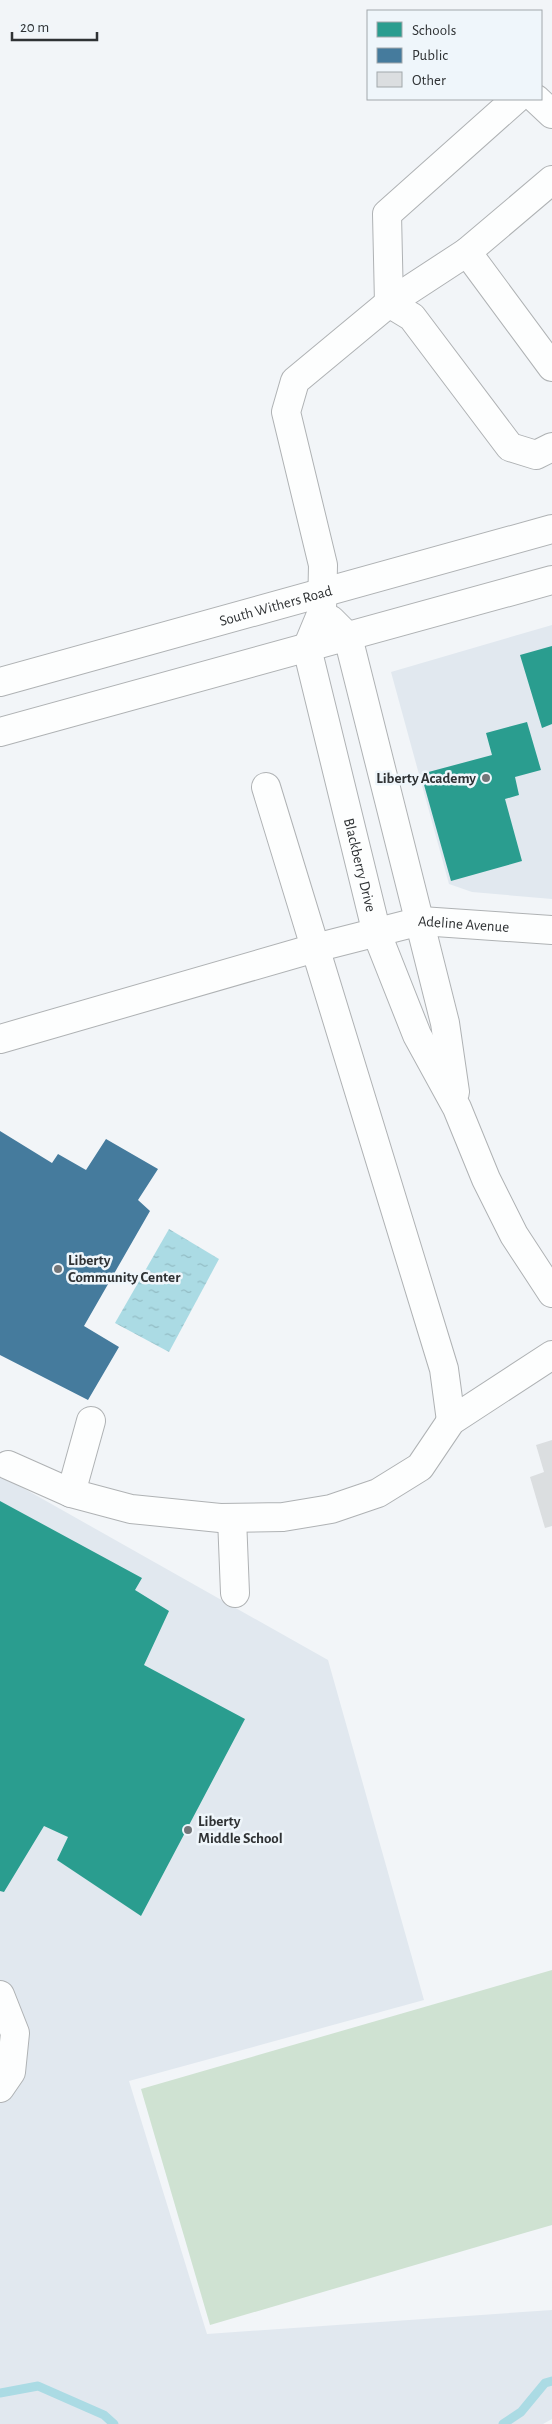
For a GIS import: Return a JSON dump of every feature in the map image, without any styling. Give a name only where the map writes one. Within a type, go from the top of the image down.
[{"type":"street","points":[[389,303],[387,214],[515,100]]},
{"type":"street","points":[[537,100],[552,114]]},
{"type":"street","points":[[307,648],[322,602],[323,565],[286,412],[295,381],[389,303],[467,252],[552,180]]},
{"type":"street","points":[[467,252],[552,367]]},
{"type":"street","points":[[389,303],[412,317],[510,447],[536,455],[552,447]]},
{"type":"street","name":"South Withers Road","points":[[0,682],[322,602],[552,529]]},
{"type":"street","points":[[0,732],[552,580]]},
{"type":"street","points":[[322,602],[348,637]]},
{"type":"street","name":"Blackberry Drive","points":[[348,637],[421,921],[445,1023],[457,1108]]},
{"type":"street","name":"Blackberry Drive","points":[[307,648],[377,934],[417,1035],[457,1108],[486,1179],[510,1227],[552,1293]]},
{"type":"street","points":[[266,787],[444,1368],[451,1421]]},
{"type":"street","name":"Adeline Avenue","points":[[0,1039],[316,948],[377,934],[421,921],[552,930]]},
{"type":"street","points":[[8,1465],[71,1493],[131,1509],[232,1518],[283,1517],[331,1509],[378,1493],[420,1467],[451,1421],[552,1354]]},
{"type":"street","points":[[71,1493],[91,1421]]},
{"type":"street","points":[[232,1518],[235,1593]]},
{"type":"street","points":[[0,1995],[15,2033],[11,2072],[0,2088]]},
{"type":"shaded area","name":"Liberty Academy","points":[[552,625],[552,899],[472,892],[449,884],[391,672]]},
{"type":"shaded area","name":"Liberty Middle School","points":[[0,1475],[328,1660],[424,2000],[129,2081],[207,2334],[552,2310],[552,2419],[543,2424],[0,2424]]},
{"type":"green space","points":[[552,1970],[552,2225],[210,2325],[141,2089]]},
{"type":"water","points":[[169,1229],[219,1259],[169,1352],[115,1323]]},
{"type":"building: Schools","points":[[552,646],[552,724],[542,728],[520,655]]},
{"type":"building: Schools","points":[[527,722],[541,770],[515,777],[519,795],[505,799],[522,861],[451,881],[421,774],[492,755],[486,733]]},
{"type":"building: Schools","name":"Liberty Middle School","points":[[0,1501],[142,1578],[135,1590],[169,1611],[144,1665],[245,1719],[141,1916],[57,1860],[68,1837],[44,1826],[4,1892],[0,1891]]},
{"type":"building: Public","name":"Liberty Community Center","points":[[0,1131],[52,1163],[58,1154],[86,1170],[106,1139],[158,1169],[138,1200],[150,1211],[84,1326],[119,1347],[88,1400],[0,1355]]},
{"type":"building: Other","points":[[552,1440],[552,1526],[545,1528],[530,1477],[544,1472],[536,1445]]},
{"type":"waterway","points":[[503,2424],[521,2412],[545,2383],[552,2381]]},
{"type":"waterway","points":[[0,2393],[38,2386],[104,2415],[114,2424]]},
{"type":"place","name":"Liberty Academy","points":[[486,778]]},
{"type":"place","name":"Liberty Community Center","points":[[58,1269]]},
{"type":"place","name":"Liberty Middle School","points":[[188,1830]]}]
